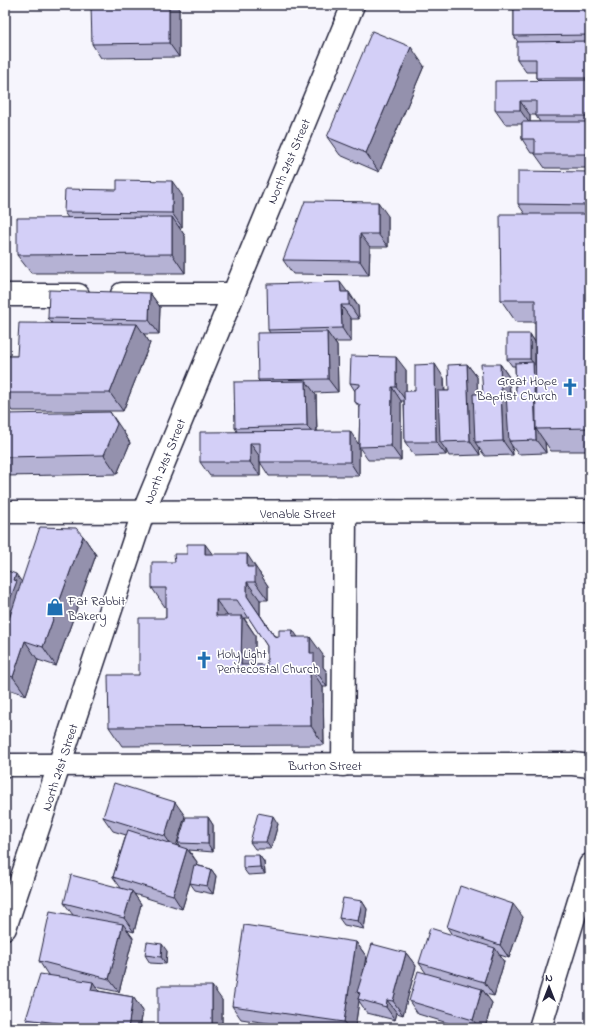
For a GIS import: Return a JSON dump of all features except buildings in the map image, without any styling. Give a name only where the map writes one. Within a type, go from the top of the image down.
[{"type":"street","name":"North 21st Street","points":[[5,928],[143,513],[353,5]]},
{"type":"street","points":[[5,295],[233,294]]},
{"type":"street","name":"Venable Street","points":[[5,512],[345,513],[590,511]]},
{"type":"street","points":[[343,765],[345,513]]},
{"type":"street","name":"Burton Street","points":[[5,765],[573,764],[590,766]]},
{"type":"street","points":[[540,1028],[590,865]]},
{"type":"place","name":"Great Hope Baptist Church","points":[[570,387]]},
{"type":"place","name":"Fat Rabbit Bakery","points":[[55,607]]},
{"type":"place","name":"Holy Light Pentecostal Church","points":[[204,660]]}]
